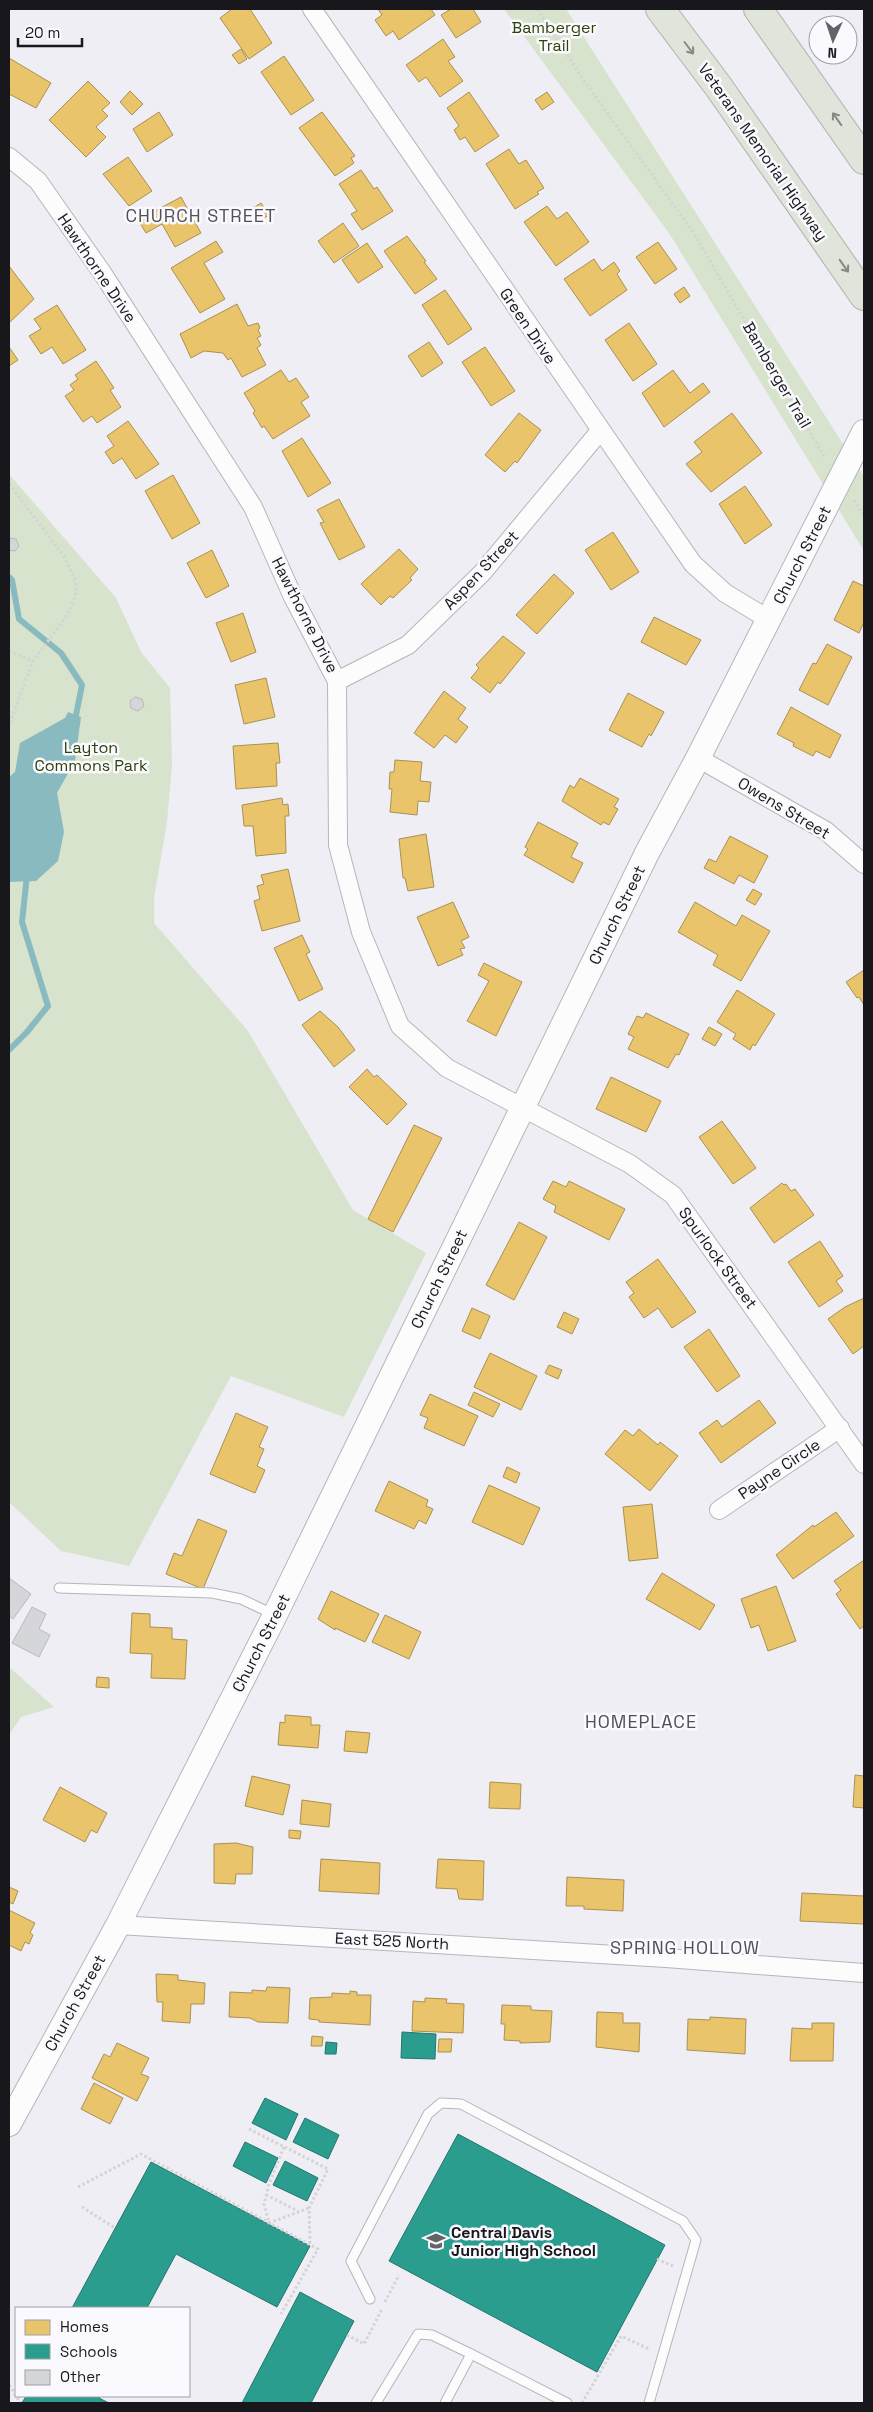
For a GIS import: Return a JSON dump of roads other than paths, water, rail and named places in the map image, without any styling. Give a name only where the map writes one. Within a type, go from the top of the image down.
[{"type":"highway","name":"Veterans Memorial Highway","points":[[660,9],[718,86],[864,296]]},
{"type":"highway","points":[[758,9],[864,160]]},
{"type":"street","name":"Green Drive","points":[[312,9],[693,564],[725,593],[768,619]]},
{"type":"street","name":"Hawthorne Drive","points":[[9,157],[38,181],[102,274],[253,507],[292,597],[338,681],[338,845],[361,932],[400,1026],[447,1068],[522,1108]]},
{"type":"street","name":"Aspen Street","points":[[338,681],[408,645],[482,573],[600,431]]},
{"type":"street","name":"Church Street","points":[[9,2124],[118,1924],[276,1615],[647,853],[698,758],[864,432]]},
{"type":"street","name":"Owens Street","points":[[698,758],[826,831],[864,864]]},
{"type":"street","name":"Spurlock Street","points":[[522,1108],[630,1164],[673,1195],[864,1464]]},
{"type":"street","name":"Payne Circle","points":[[719,1510],[840,1428]]},
{"type":"street","name":"East 525 North","points":[[118,1924],[666,1958],[864,1973]]},
{"type":"lane","points":[[59,1588],[212,1594],[241,1599],[276,1615]]},
{"type":"lane","points":[[370,2299],[351,2261],[428,2114],[441,2103],[461,2104],[683,2221],[696,2240],[649,2403]]},
{"type":"lane","points":[[376,2403],[418,2334],[432,2335],[566,2403]]},
{"type":"lane","points":[[445,2403],[471,2354]]},
{"type":"water","points":[[68,712],[81,717],[75,761],[57,793],[64,832],[58,861],[36,881],[9,882],[9,777],[15,772],[20,743],[65,718]]},
{"type":"waterway","points":[[9,577],[12,580],[19,619],[61,653],[82,685],[76,715],[72,721]]},
{"type":"waterway","points":[[9,1050],[27,1032],[48,1006],[22,922],[27,875]]},
{"type":"place","name":"Central Davis Junior High School","points":[[436,2241]]},
{"type":"district","name":"CHURCH STREET","points":[[201,215]]},
{"type":"district","name":"HOMEPLACE","points":[[641,1721]]},
{"type":"district","name":"SPRING HOLLOW","points":[[685,1947]]},
{"type":"park label","name":"Bamberger Trail","points":[[554,36]]},
{"type":"park label","name":"Layton Commons Park","points":[[91,756]]}]
